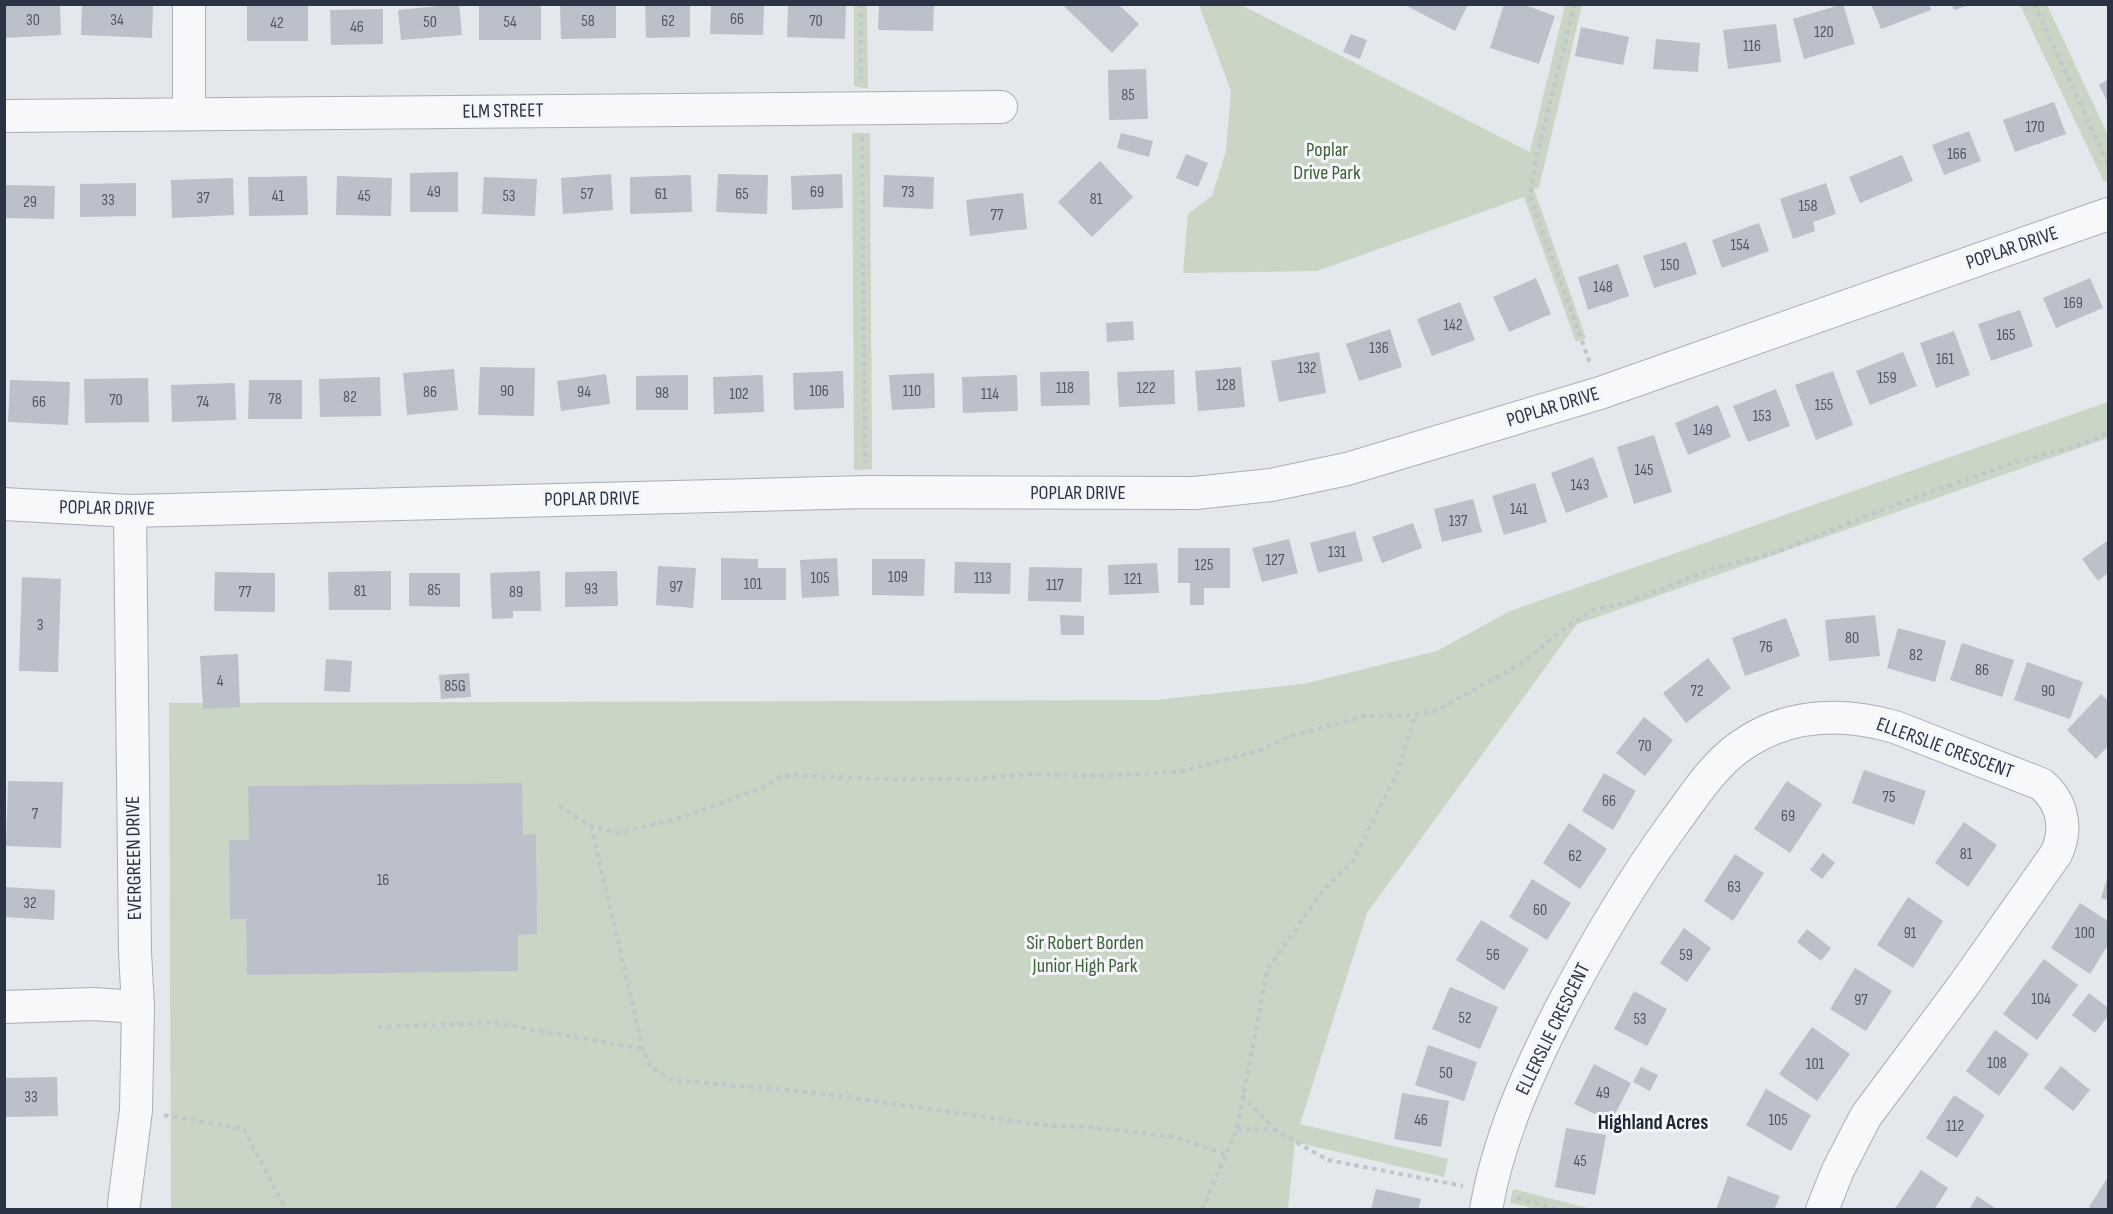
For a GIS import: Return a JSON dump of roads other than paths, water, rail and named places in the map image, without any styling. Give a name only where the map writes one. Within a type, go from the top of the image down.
[{"type":"street","points":[[189,4],[189,114]]},
{"type":"street","name":"ELM STREET","points":[[4,116],[862,107],[1001,108]]},
{"type":"street","name":"POPLAR DRIVE","points":[[4,504],[130,511],[866,492],[1196,493],[1271,485],[1347,469],[1600,393],[2109,214]]},
{"type":"street","name":"EVERGREEN DRIVE","points":[[124,1204],[136,1110],[138,1007],[135,952],[130,511]]},
{"type":"street","name":"ELLERSLIE CRESCENT","points":[[1488,1200],[1523,1087],[1535,1058],[1577,977],[1612,916],[1661,842],[1716,766],[1751,739],[1777,727],[1817,717],[1846,717],[1876,721],[1894,727],[2041,784],[2049,790],[2061,812],[2062,838],[2056,854],[1963,986],[1866,1116],[1838,1170],[1822,1209]]},
{"type":"street","points":[[4,1006],[93,1004],[138,1007]]},
{"type":"district","name":"Highland Acres","points":[[1653,1122]]},
{"type":"park label","name":"Poplar Drive Park","points":[[1327,162]]},
{"type":"park label","name":"Sir Robert Borden Junior High Park","points":[[1085,954]]}]
